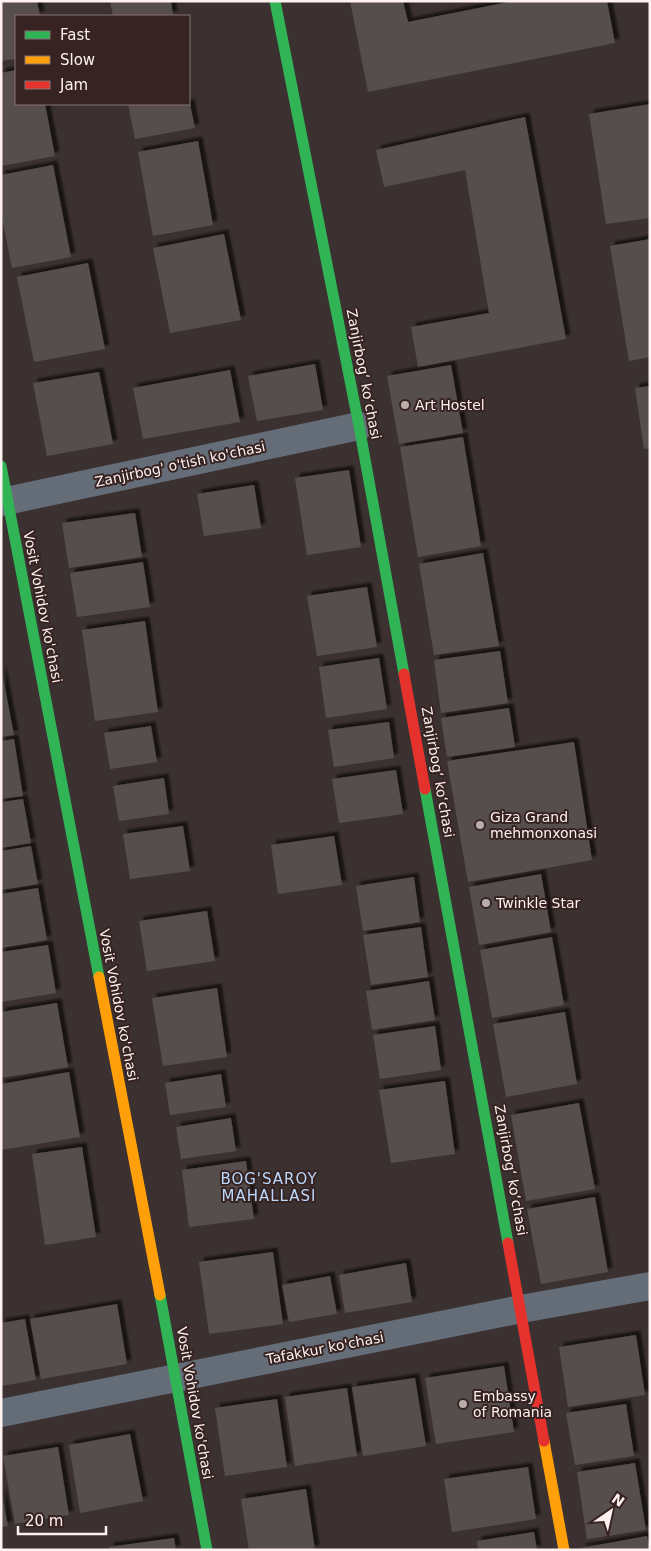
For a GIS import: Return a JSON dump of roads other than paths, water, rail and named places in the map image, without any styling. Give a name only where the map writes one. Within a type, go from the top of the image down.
[{"type":"street","name":"Zanjirbogʻ koʻchasi","points":[[275,1],[359,426],[564,1550]]},
{"type":"street","name":"Zanjirbog' o'tish ko'chasi","points":[[4,501],[359,426]]},
{"type":"street","name":"Vosit Vohidov ko'chasi","points":[[1,466],[4,501],[176,1378],[207,1550]]},
{"type":"street","name":"Tafakkur ko'chasi","points":[[1,1413],[521,1309],[650,1286]]},
{"type":"place","name":"Art Hostel","points":[[405,405]]},
{"type":"place","name":"Giza Grand mehmonxonasi","points":[[480,825]]},
{"type":"place","name":"Twinkle Star","points":[[486,903]]},
{"type":"place","name":"Embassy of Romania","points":[[463,1404]]},
{"type":"district","name":"BOG'SAROY MAHALLASI","points":[[269,1188]]}]
